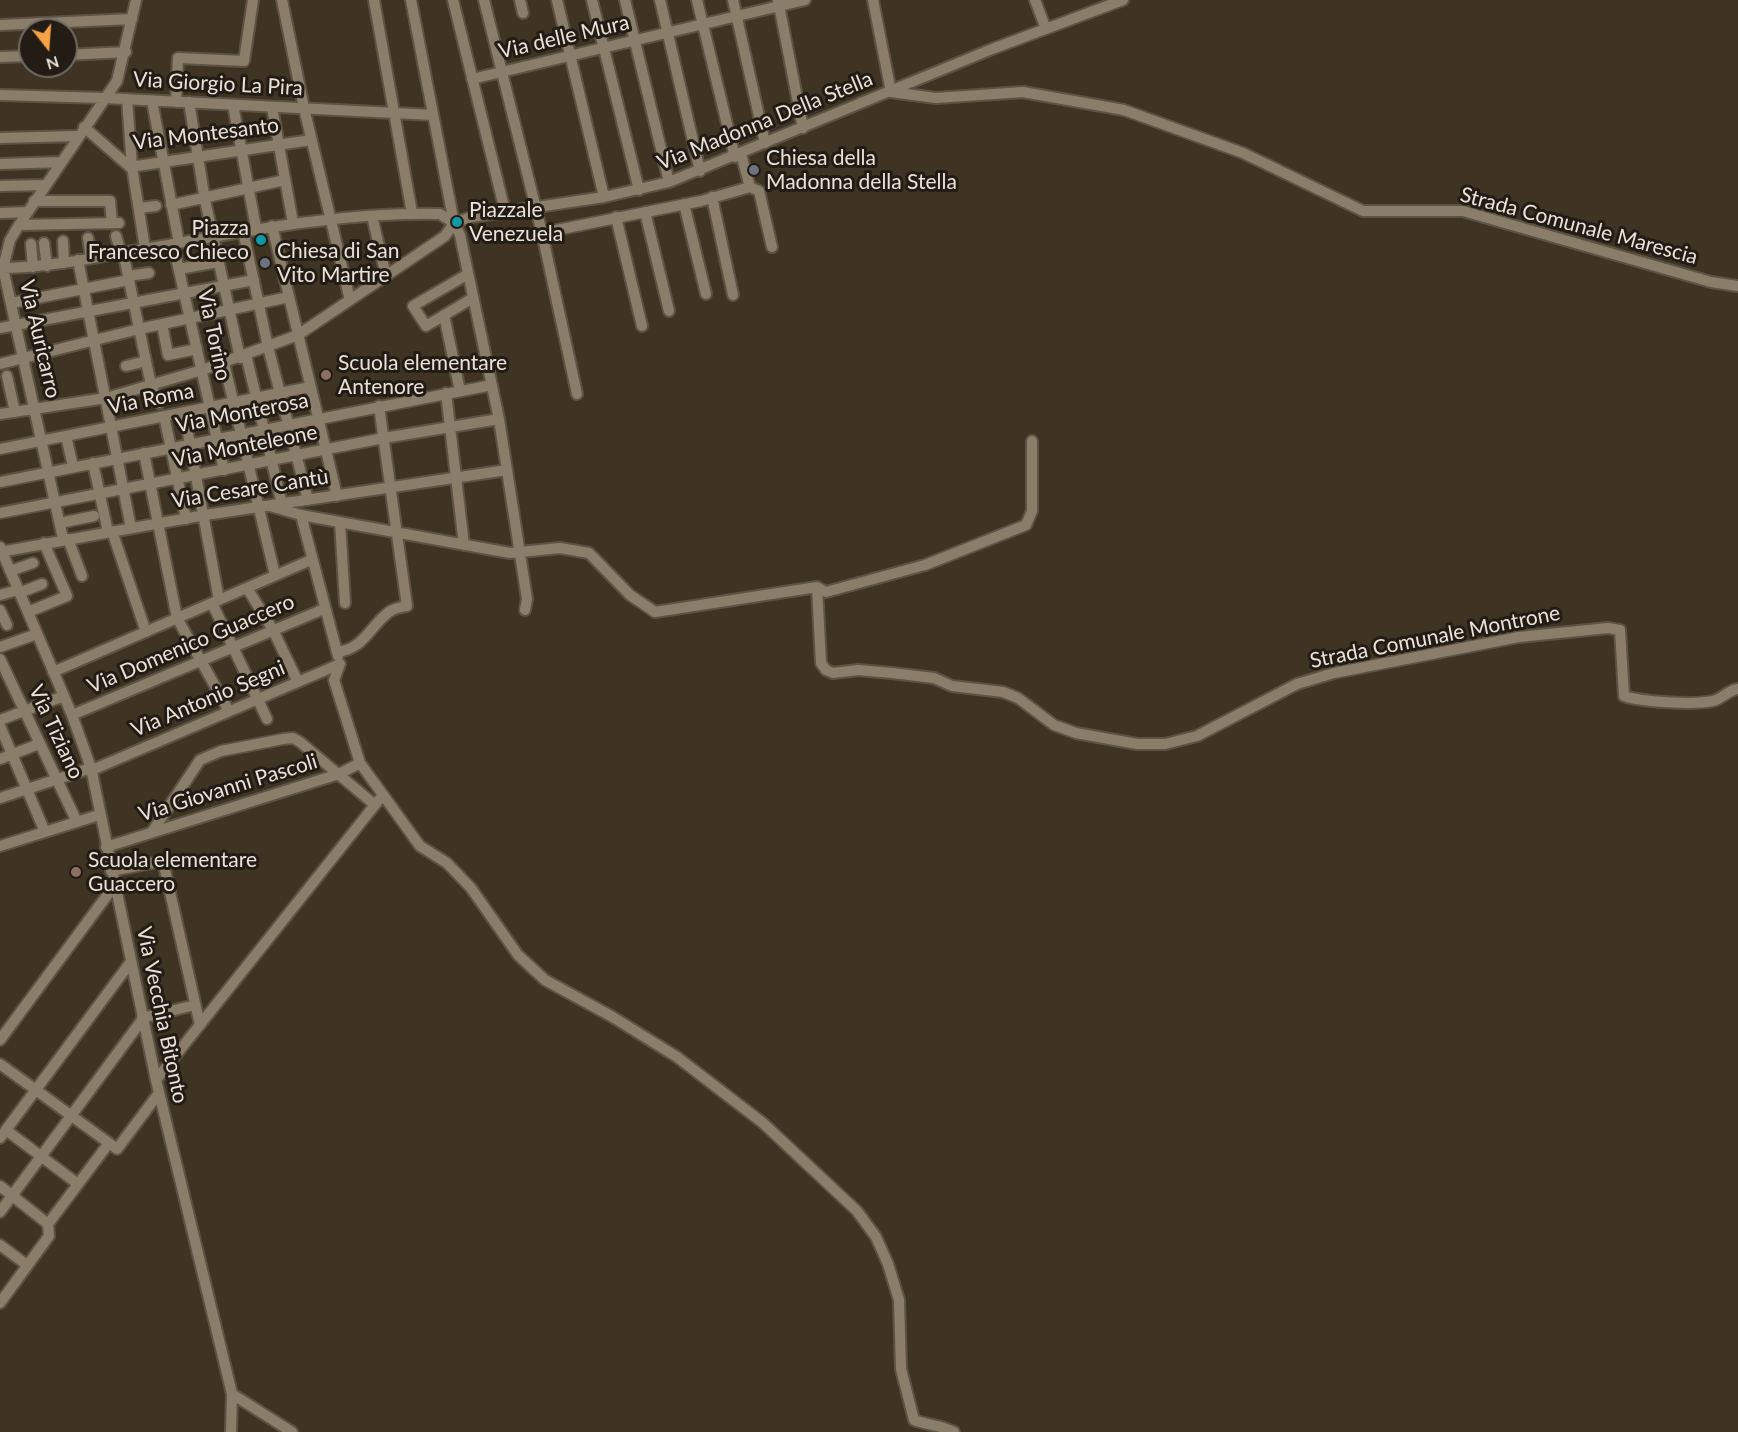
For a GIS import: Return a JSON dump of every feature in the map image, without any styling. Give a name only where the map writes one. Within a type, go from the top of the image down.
[{"type":"street","name":"Via Auricarro","points":[[82,576],[66,539],[55,503],[26,358],[12,303],[4,287],[2,268],[5,241],[28,212],[80,131],[117,81],[126,52],[136,0]]},
{"type":"street","points":[[176,102],[178,58],[244,61],[253,0]]},
{"type":"street","points":[[282,0],[311,140],[350,300]]},
{"type":"street","points":[[374,0],[412,213]]},
{"type":"street","points":[[411,0],[454,223],[460,235],[499,419],[528,599],[525,610]]},
{"type":"street","points":[[453,0],[505,211]]},
{"type":"street","points":[[484,0],[542,233],[577,394]]},
{"type":"street","points":[[520,0],[523,13]]},
{"type":"street","points":[[557,0],[604,197]]},
{"type":"street","points":[[592,0],[639,190]]},
{"type":"street","points":[[625,0],[669,182]]},
{"type":"street","points":[[660,0],[700,171]]},
{"type":"street","points":[[697,0],[738,155],[750,187]]},
{"type":"street","points":[[733,0],[765,143]]},
{"type":"street","name":"Via delle Mura","points":[[472,79],[702,25],[779,3],[805,0]]},
{"type":"street","points":[[873,0],[891,92]]},
{"type":"street","points":[[1035,0],[1046,29]]},
{"type":"street","name":"Via Madonna Della Stella","points":[[454,223],[471,217],[604,197],[669,182],[1123,0]]},
{"type":"street","points":[[779,3],[803,128]]},
{"type":"street","points":[[0,25],[132,19]]},
{"type":"street","points":[[78,54],[126,52]]},
{"type":"street","points":[[0,57],[18,56]]},
{"type":"street","name":"Strada Comunale Marescia","points":[[891,92],[936,98],[1023,92],[1124,110],[1243,153],[1364,211],[1463,211],[1711,282],[1738,286]]},
{"type":"street","name":"Via Giorgio La Pira","points":[[0,95],[189,102],[433,116]]},
{"type":"street","points":[[127,99],[132,167],[146,248]]},
{"type":"street","name":"Via Torino","points":[[152,101],[171,205],[179,269],[224,470]]},
{"type":"street","points":[[189,102],[218,262],[229,309],[256,398],[282,504]]},
{"type":"street","points":[[233,105],[256,228]]},
{"type":"street","points":[[272,107],[293,223]]},
{"type":"street","points":[[0,138],[80,131]]},
{"type":"street","name":"Via Montesanto","points":[[80,131],[132,167],[311,140]]},
{"type":"street","points":[[0,164],[60,162]]},
{"type":"street","points":[[171,205],[285,180]]},
{"type":"street","points":[[0,186],[45,185]]},
{"type":"street","points":[[542,233],[712,198],[750,187],[759,191],[772,247]]},
{"type":"street","points":[[712,198],[733,295]]},
{"type":"street","points":[[18,225],[116,223],[110,201],[34,201]]},
{"type":"street","points":[[684,204],[706,294]]},
{"type":"street","points":[[139,208],[156,206]]},
{"type":"street","points":[[0,213],[28,212]]},
{"type":"street","points":[[645,212],[669,311]]},
{"type":"street","points":[[2,268],[47,266],[256,228],[329,218],[412,213],[440,214],[454,223]]},
{"type":"street","points":[[372,216],[386,276]]},
{"type":"street","points":[[616,217],[642,326]]},
{"type":"street","points":[[0,414],[106,398],[224,363],[298,335],[445,236],[454,223]]},
{"type":"street","points":[[272,226],[337,496]]},
{"type":"street","points":[[243,231],[268,347],[308,500]]},
{"type":"street","points":[[116,236],[134,303],[151,385],[159,403]]},
{"type":"street","points":[[88,238],[91,258]]},
{"type":"street","points":[[63,241],[64,263]]},
{"type":"street","points":[[44,243],[47,266]]},
{"type":"street","points":[[31,244],[33,267]]},
{"type":"street","points":[[78,260],[131,528]]},
{"type":"street","points":[[179,269],[218,262]]},
{"type":"street","points":[[12,303],[149,273]]},
{"type":"street","points":[[468,274],[413,306],[426,326],[473,298]]},
{"type":"street","points":[[0,328],[254,280]]},
{"type":"street","points":[[0,364],[139,329],[289,297]]},
{"type":"street","points":[[444,315],[460,391]]},
{"type":"street","points":[[162,324],[168,355],[197,349]]},
{"type":"street","points":[[126,366],[146,361]]},
{"type":"street","points":[[224,363],[275,575]]},
{"type":"street","points":[[7,376],[15,412]]},
{"type":"street","name":"Via Monterosa","points":[[0,482],[492,385]]},
{"type":"street","name":"Via Roma","points":[[0,449],[112,426],[134,417],[164,416],[310,387]]},
{"type":"street","points":[[446,393],[464,545]]},
{"type":"street","points":[[337,652],[349,651],[358,646],[390,611],[407,606],[379,406]]},
{"type":"street","points":[[184,412],[205,515],[215,602],[233,647],[267,719]]},
{"type":"street","points":[[164,416],[186,519]]},
{"type":"street","name":"Via Monteleone","points":[[0,513],[384,438],[499,419]]},
{"type":"street","points":[[66,436],[72,462]]},
{"type":"street","points":[[270,507],[464,545],[520,553],[560,548],[589,552],[630,595],[655,612],[817,586],[826,592],[925,565],[1026,525],[1032,511],[1032,441]]},
{"type":"street","points":[[144,453],[177,618],[230,711]]},
{"type":"street","points":[[93,463],[110,531],[146,632]]},
{"type":"street","name":"Via Cesare Cantù","points":[[1,550],[205,515],[258,509],[507,470]]},
{"type":"street","points":[[301,514],[311,560],[340,664],[334,680],[360,763],[378,801]]},
{"type":"street","points":[[60,522],[94,516]]},
{"type":"street","points":[[340,522],[345,603]]},
{"type":"street","points":[[28,612],[67,596],[44,543]]},
{"type":"street","name":"Via Vecchia Bitonto","points":[[1,550],[72,715],[91,769],[142,1019],[232,1394],[231,1432]]},
{"type":"street","points":[[53,672],[311,560]]},
{"type":"street","points":[[10,571],[33,563]]},
{"type":"street","points":[[0,595],[42,584]]},
{"type":"street","name":"Strada Comunale Montrone","points":[[817,586],[821,663],[826,670],[833,673],[858,670],[934,678],[952,686],[1003,692],[1018,698],[1054,726],[1076,733],[1137,744],[1165,744],[1197,736],[1298,684],[1334,672],[1519,637],[1608,628],[1620,630],[1624,696],[1639,701],[1714,701],[1730,690],[1738,689]]},
{"type":"street","points":[[247,588],[273,630],[298,682]]},
{"type":"street","name":"Via Domenico Guaccero","points":[[72,715],[324,609]]},
{"type":"street","points":[[0,610],[7,625]]},
{"type":"street","points":[[0,646],[37,634]]},
{"type":"street","name":"Via Tiziano","points":[[0,659],[77,822]]},
{"type":"street","name":"Via Antonio Segni","points":[[0,798],[91,769],[340,664]]},
{"type":"street","points":[[0,720],[64,696]]},
{"type":"street","points":[[0,726],[45,832]]},
{"type":"street","points":[[152,832],[200,760],[207,755],[293,738],[378,801],[420,846],[447,863],[471,888],[518,955],[545,980],[611,1016],[677,1057],[763,1123],[857,1211],[880,1246],[899,1300],[901,1369],[914,1420],[927,1425],[943,1426],[954,1432]]},
{"type":"street","points":[[0,759],[39,744]]},
{"type":"street","name":"Via Giovanni Pascoli","points":[[106,847],[339,774],[360,763]]},
{"type":"street","points":[[156,1080],[378,801]]},
{"type":"street","points":[[0,846],[99,815]]},
{"type":"street","points":[[111,871],[163,861],[200,1025]]},
{"type":"street","points":[[0,1038],[114,886]]},
{"type":"street","points":[[78,1184],[40,1156],[3,1134],[130,963]]},
{"type":"street","points":[[0,1212],[142,1019],[195,1005]]},
{"type":"street","points":[[0,1064],[117,1149],[159,1093]]},
{"type":"street","points":[[0,1302],[49,1236],[48,1224],[109,1143]]},
{"type":"street","points":[[0,1186],[48,1224]]},
{"type":"street","points":[[0,1245],[27,1265]]},
{"type":"street","points":[[232,1394],[292,1432]]},
{"type":"place","name":"Chiesa della Madonna della Stella","points":[[754,170]]},
{"type":"place","name":"Piazzale Venezuela","points":[[457,222]]},
{"type":"place","name":"Piazza Francesco Chieco","points":[[261,240]]},
{"type":"place","name":"Chiesa di San Vito Martire","points":[[265,263]]},
{"type":"place","name":"Scuola elementare Antenore","points":[[326,375]]},
{"type":"place","name":"Scuola elementare Guaccero","points":[[76,872]]}]
